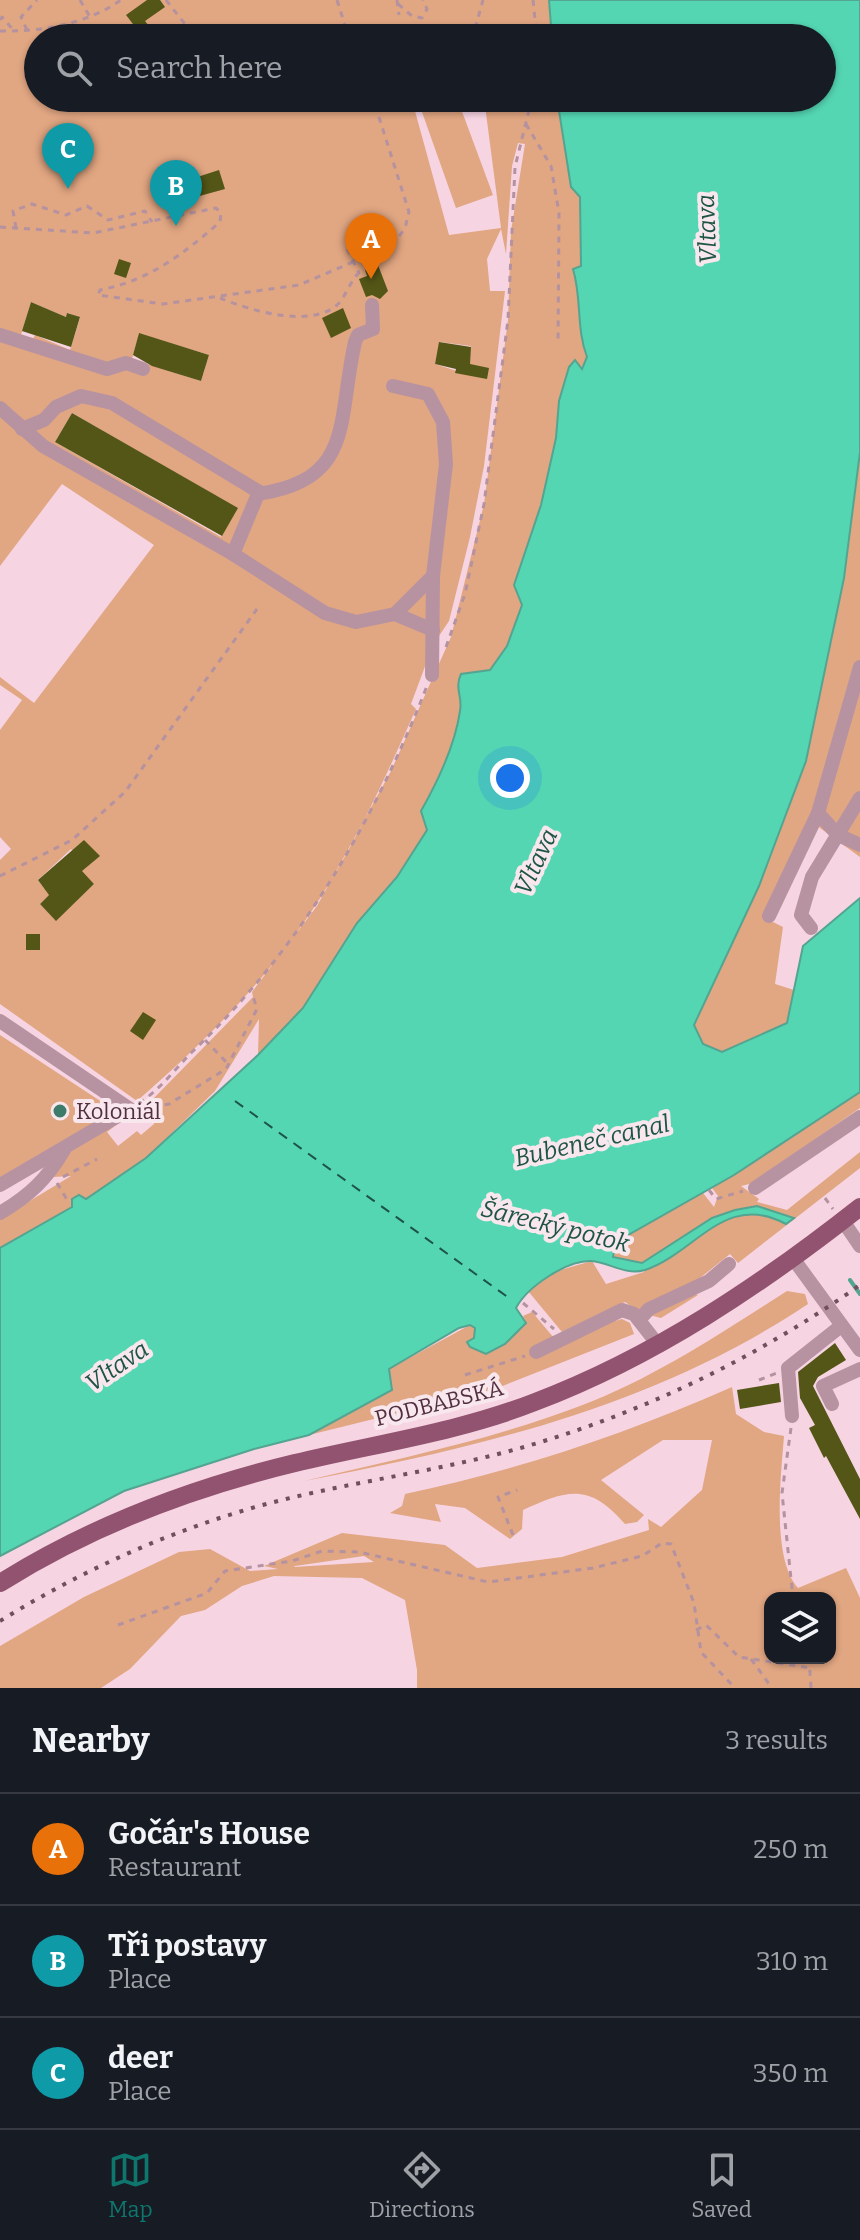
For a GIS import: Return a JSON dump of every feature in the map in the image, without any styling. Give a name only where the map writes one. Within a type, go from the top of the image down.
[{"type":"main road","name":"PODBABSKÁ","points":[[0,1583],[113,1522],[200,1488],[533,1403],[659,1346],[792,1257],[860,1207]]},
{"type":"street","points":[[22,429],[44,420],[56,407],[81,396],[112,403],[261,493],[288,490],[314,477],[334,456],[355,342],[358,335],[373,329],[372,305]]},
{"type":"street","points":[[0,335],[107,369],[126,363],[143,369]]},
{"type":"street","points":[[393,386],[428,394],[443,422],[446,464],[433,576],[432,675]]},
{"type":"street","points":[[0,408],[43,446],[233,554],[325,613],[356,622],[395,614],[433,576]]},
{"type":"street","points":[[233,554],[261,493]]},
{"type":"street","points":[[395,614],[433,630]]},
{"type":"street","points":[[769,916],[818,813],[860,667]]},
{"type":"street","points":[[811,928],[801,915],[812,877],[860,798]]},
{"type":"street","points":[[818,813],[838,835],[860,845]]},
{"type":"street","points":[[0,1021],[130,1109],[0,1185]]},
{"type":"street","points":[[755,1188],[860,1117]]},
{"type":"street","points":[[0,1213],[29,1196],[51,1172],[64,1150]]},
{"type":"street","points":[[843,1221],[860,1246]]},
{"type":"street","points":[[792,1257],[860,1350]]},
{"type":"street","points":[[639,1320],[649,1309],[709,1281],[729,1264]]},
{"type":"street","points":[[536,1352],[622,1310],[639,1320],[659,1346]]},
{"type":"street","points":[[792,1416],[788,1368],[849,1332]]},
{"type":"street","points":[[832,1404],[823,1386],[860,1369]]},
{"type":"path","points":[[24,24],[21,17],[37,0]]},
{"type":"path","points":[[80,0],[90,17]]},
{"type":"path","points":[[111,0],[114,5]]},
{"type":"path","points":[[65,24],[90,17],[121,0]]},
{"type":"path","points":[[166,0],[185,24]]},
{"type":"path","points":[[337,0],[345,24]]},
{"type":"path","points":[[397,2],[412,16],[422,18],[427,9],[423,0],[417,0]]},
{"type":"path","points":[[475,24],[483,0]]},
{"type":"path","points":[[533,0],[536,24]]},
{"type":"path","points":[[397,2],[399,15]]},
{"type":"path","points":[[0,20],[2,17],[15,32]]},
{"type":"path","points":[[0,31],[24,30]]},
{"type":"path","points":[[219,297],[254,313],[309,316],[338,305],[359,273],[392,252],[393,245],[405,228],[409,212],[377,112]]},
{"type":"path","points":[[445,650],[465,594],[484,504],[508,320],[515,167],[529,112]]},
{"type":"path","points":[[526,124],[551,166],[559,213],[558,343]]},
{"type":"path","points":[[16,228],[13,211],[32,204],[66,215],[87,206],[108,220],[145,211],[152,222]]},
{"type":"path","points":[[0,227],[93,233],[216,208],[221,213],[220,222],[174,261],[130,284],[100,290],[98,295],[105,299],[163,304],[299,285],[393,245]]},
{"type":"path","points":[[347,249],[359,273]]},
{"type":"path","points":[[0,876],[72,840],[125,792],[257,609]]},
{"type":"path","points":[[130,1109],[154,1092],[252,992],[317,906],[391,772],[432,675]]},
{"type":"path","points":[[130,1109],[163,1107],[229,1065],[257,1009],[252,992]]},
{"type":"path","points":[[205,1040],[229,1065]]},
{"type":"path","points":[[56,1181],[69,1203]]},
{"type":"path","points":[[709,1190],[716,1199],[755,1188]]},
{"type":"path","points":[[523,1303],[565,1340]]},
{"type":"path","points":[[465,1375],[536,1352]]},
{"type":"path","points":[[792,1416],[782,1493],[792,1592]]},
{"type":"path","points":[[513,1535],[498,1497],[517,1490]]},
{"type":"path","points":[[118,1625],[207,1593],[225,1571],[292,1561],[322,1551],[359,1552],[488,1582],[593,1568],[642,1556],[662,1543],[671,1544],[682,1567],[694,1603],[701,1652],[735,1688]]},
{"type":"path","points":[[696,1630],[706,1625],[734,1655],[811,1668]]},
{"type":"path","points":[[749,1657],[772,1688]]},
{"type":"path","points":[[810,1664],[811,1688]]},
{"type":"shaded area","points":[[0,0],[549,0],[551,24],[24,24],[24,112],[415,112],[449,235],[501,228],[486,112],[559,112],[571,187],[580,197],[581,267],[573,270],[588,357],[559,401],[556,438],[541,505],[514,585],[523,605],[507,646],[490,670],[461,674],[458,724],[450,750],[421,811],[427,830],[397,877],[357,923],[303,1008],[258,1055],[259,1019],[215,1091],[146,1158],[86,1200],[79,1195],[73,1198],[72,1207],[0,1248],[0,1219],[71,1176],[53,1177],[73,1146],[124,1119],[107,1132],[118,1146],[137,1131],[141,1135],[154,1124],[154,1098],[253,997],[252,992],[317,906],[331,880],[292,939],[239,1004],[137,1101],[0,1004],[0,860],[11,849],[0,837],[0,730],[22,700],[0,685],[0,677],[34,703],[154,545],[62,484],[0,566]],"holes":[[[518,143],[525,144],[511,231],[508,320],[484,504],[451,637],[391,771],[363,822],[416,709],[411,704],[433,645],[449,621],[484,466],[505,291],[490,291],[487,259],[501,229],[506,254],[512,166]],[[31,302],[66,317],[68,313],[80,318],[70,350],[35,335],[33,339],[21,335]],[[139,334],[209,355],[201,381],[132,359]],[[440,342],[471,346],[466,374],[435,364]],[[72,413],[237,508],[221,537],[55,442]],[[71,849],[81,860],[44,888],[38,880]],[[78,868],[94,884],[56,920],[40,904]]]},
{"type":"shaded area","points":[[422,112],[462,112],[493,195],[456,208]]},
{"type":"shaded area","points":[[860,452],[860,857],[809,820],[765,918],[783,927],[775,984],[794,990],[787,1023],[722,1052],[703,1044],[694,1025],[759,886],[806,761],[844,578]]},
{"type":"shaded area","points":[[0,1035],[117,1112],[0,1181]]},
{"type":"shaded area","points":[[860,1092],[860,1108],[753,1183],[741,1186],[759,1199],[757,1202],[787,1210],[860,1152],[860,1168],[738,1263],[730,1254],[685,1290],[698,1295],[661,1318],[641,1313],[625,1302],[562,1332],[528,1291],[557,1271],[592,1261],[606,1284],[644,1272],[649,1260],[642,1263],[614,1257],[616,1242],[703,1193],[714,1207],[718,1196],[712,1188]]},
{"type":"shaded area","points":[[787,1291],[805,1294],[808,1304],[690,1370],[628,1396],[501,1437],[304,1481],[478,1439],[580,1406],[661,1368]]},
{"type":"shaded area","points":[[532,1312],[554,1338],[622,1319],[630,1323],[634,1334],[495,1389],[309,1435],[392,1390],[389,1369],[470,1325],[476,1329],[474,1338],[468,1342],[486,1354],[505,1344],[526,1323],[523,1316]]},
{"type":"shaded area","points":[[732,1387],[736,1414],[764,1432],[784,1436],[780,1515],[784,1557],[798,1588],[846,1568],[860,1598],[860,1688],[417,1688],[417,1670],[405,1600],[362,1578],[274,1576],[242,1586],[205,1610],[181,1616],[130,1669],[101,1688],[0,1688],[0,1646],[84,1597],[179,1552],[210,1549],[250,1571],[278,1569],[264,1566],[342,1533],[445,1545],[477,1568],[562,1557],[649,1530],[648,1519],[661,1527],[702,1490],[712,1440],[663,1440],[601,1480],[644,1515],[637,1522],[625,1524],[601,1502],[578,1494],[566,1494],[523,1510],[522,1529],[510,1539],[465,1508],[435,1504],[441,1522],[390,1513],[402,1506],[405,1494],[531,1462],[611,1435]],"holes":[[[364,1556],[374,1562],[294,1567]]]},
{"type":"water","points":[[549,0],[860,0],[860,452],[844,578],[806,761],[759,886],[694,1025],[703,1044],[722,1052],[787,1023],[803,946],[860,898],[860,1092],[734,1175],[616,1242],[613,1257],[642,1263],[712,1218],[735,1210],[757,1206],[794,1218],[786,1224],[765,1216],[746,1215],[728,1219],[663,1262],[645,1270],[624,1270],[591,1261],[571,1265],[549,1276],[521,1300],[516,1308],[526,1323],[505,1344],[486,1354],[470,1347],[467,1342],[474,1338],[475,1328],[470,1325],[459,1328],[389,1369],[392,1390],[309,1435],[254,1449],[124,1491],[0,1556],[0,1248],[72,1207],[72,1199],[79,1195],[86,1199],[146,1158],[258,1055],[303,1008],[357,923],[397,877],[427,830],[421,811],[450,750],[458,724],[461,674],[490,670],[507,646],[522,605],[514,585],[541,505],[556,438],[559,401],[569,367],[575,360],[582,369],[587,357],[581,335],[573,269],[581,266],[580,197],[571,187],[559,112],[836,112],[836,24],[551,24]]},
{"type":"building","points":[[147,0],[160,0],[165,7],[145,21],[147,24],[133,24],[126,15]]},
{"type":"building","points":[[219,170],[225,189],[196,197],[194,191],[189,193],[185,181]]},
{"type":"building","points":[[119,259],[131,263],[126,278],[114,274]]},
{"type":"building","points":[[378,265],[388,291],[380,299],[372,295],[366,297],[359,279],[367,276],[365,270]]},
{"type":"building","points":[[31,302],[66,317],[67,313],[80,317],[71,347],[22,331]]},
{"type":"building","points":[[343,308],[351,328],[331,338],[322,318]]},
{"type":"building","points":[[139,333],[209,355],[201,381],[152,366],[133,355]]},
{"type":"building","points":[[439,342],[471,347],[470,364],[489,368],[487,379],[455,373],[456,369],[435,364]]},
{"type":"building","points":[[72,413],[238,508],[222,536],[55,442]]},
{"type":"building","points":[[84,840],[100,856],[82,871],[94,884],[56,921],[40,904],[49,895],[38,880]]},
{"type":"building","points":[[26,934],[40,934],[40,950],[26,950]]},
{"type":"building","points":[[143,1012],[156,1020],[143,1040],[130,1031]]},
{"type":"building","points":[[835,1343],[846,1360],[818,1377],[813,1386],[860,1479],[860,1519],[809,1428],[815,1425],[800,1398],[798,1372]]},
{"type":"building","points":[[779,1383],[781,1402],[740,1409],[737,1390]]},
{"type":"waterway","name":"Šárecký potok","points":[[850,1280],[860,1294]]},
{"type":"ferry route","points":[[235,1101],[509,1298]]},
{"type":"railway","points":[[0,1621],[125,1554],[225,1516],[325,1490],[491,1456],[613,1417],[741,1359],[860,1285]]},
{"type":"place","name":"deer","points":[[68,189]]},
{"type":"place","name":"Tři postavy","points":[[176,226]]},
{"type":"place","name":"Gočár's House","points":[[371,279]]},
{"type":"place","name":"Koloniál","points":[[60,1111]]},
{"type":"water label","name":"Vltava","points":[[707,229]]},
{"type":"water label","name":"Vltava","points":[[536,862]]},
{"type":"water label","name":"Bubeneč canal","points":[[592,1141]]},
{"type":"water label","name":"Vltava","points":[[117,1366]]}]
